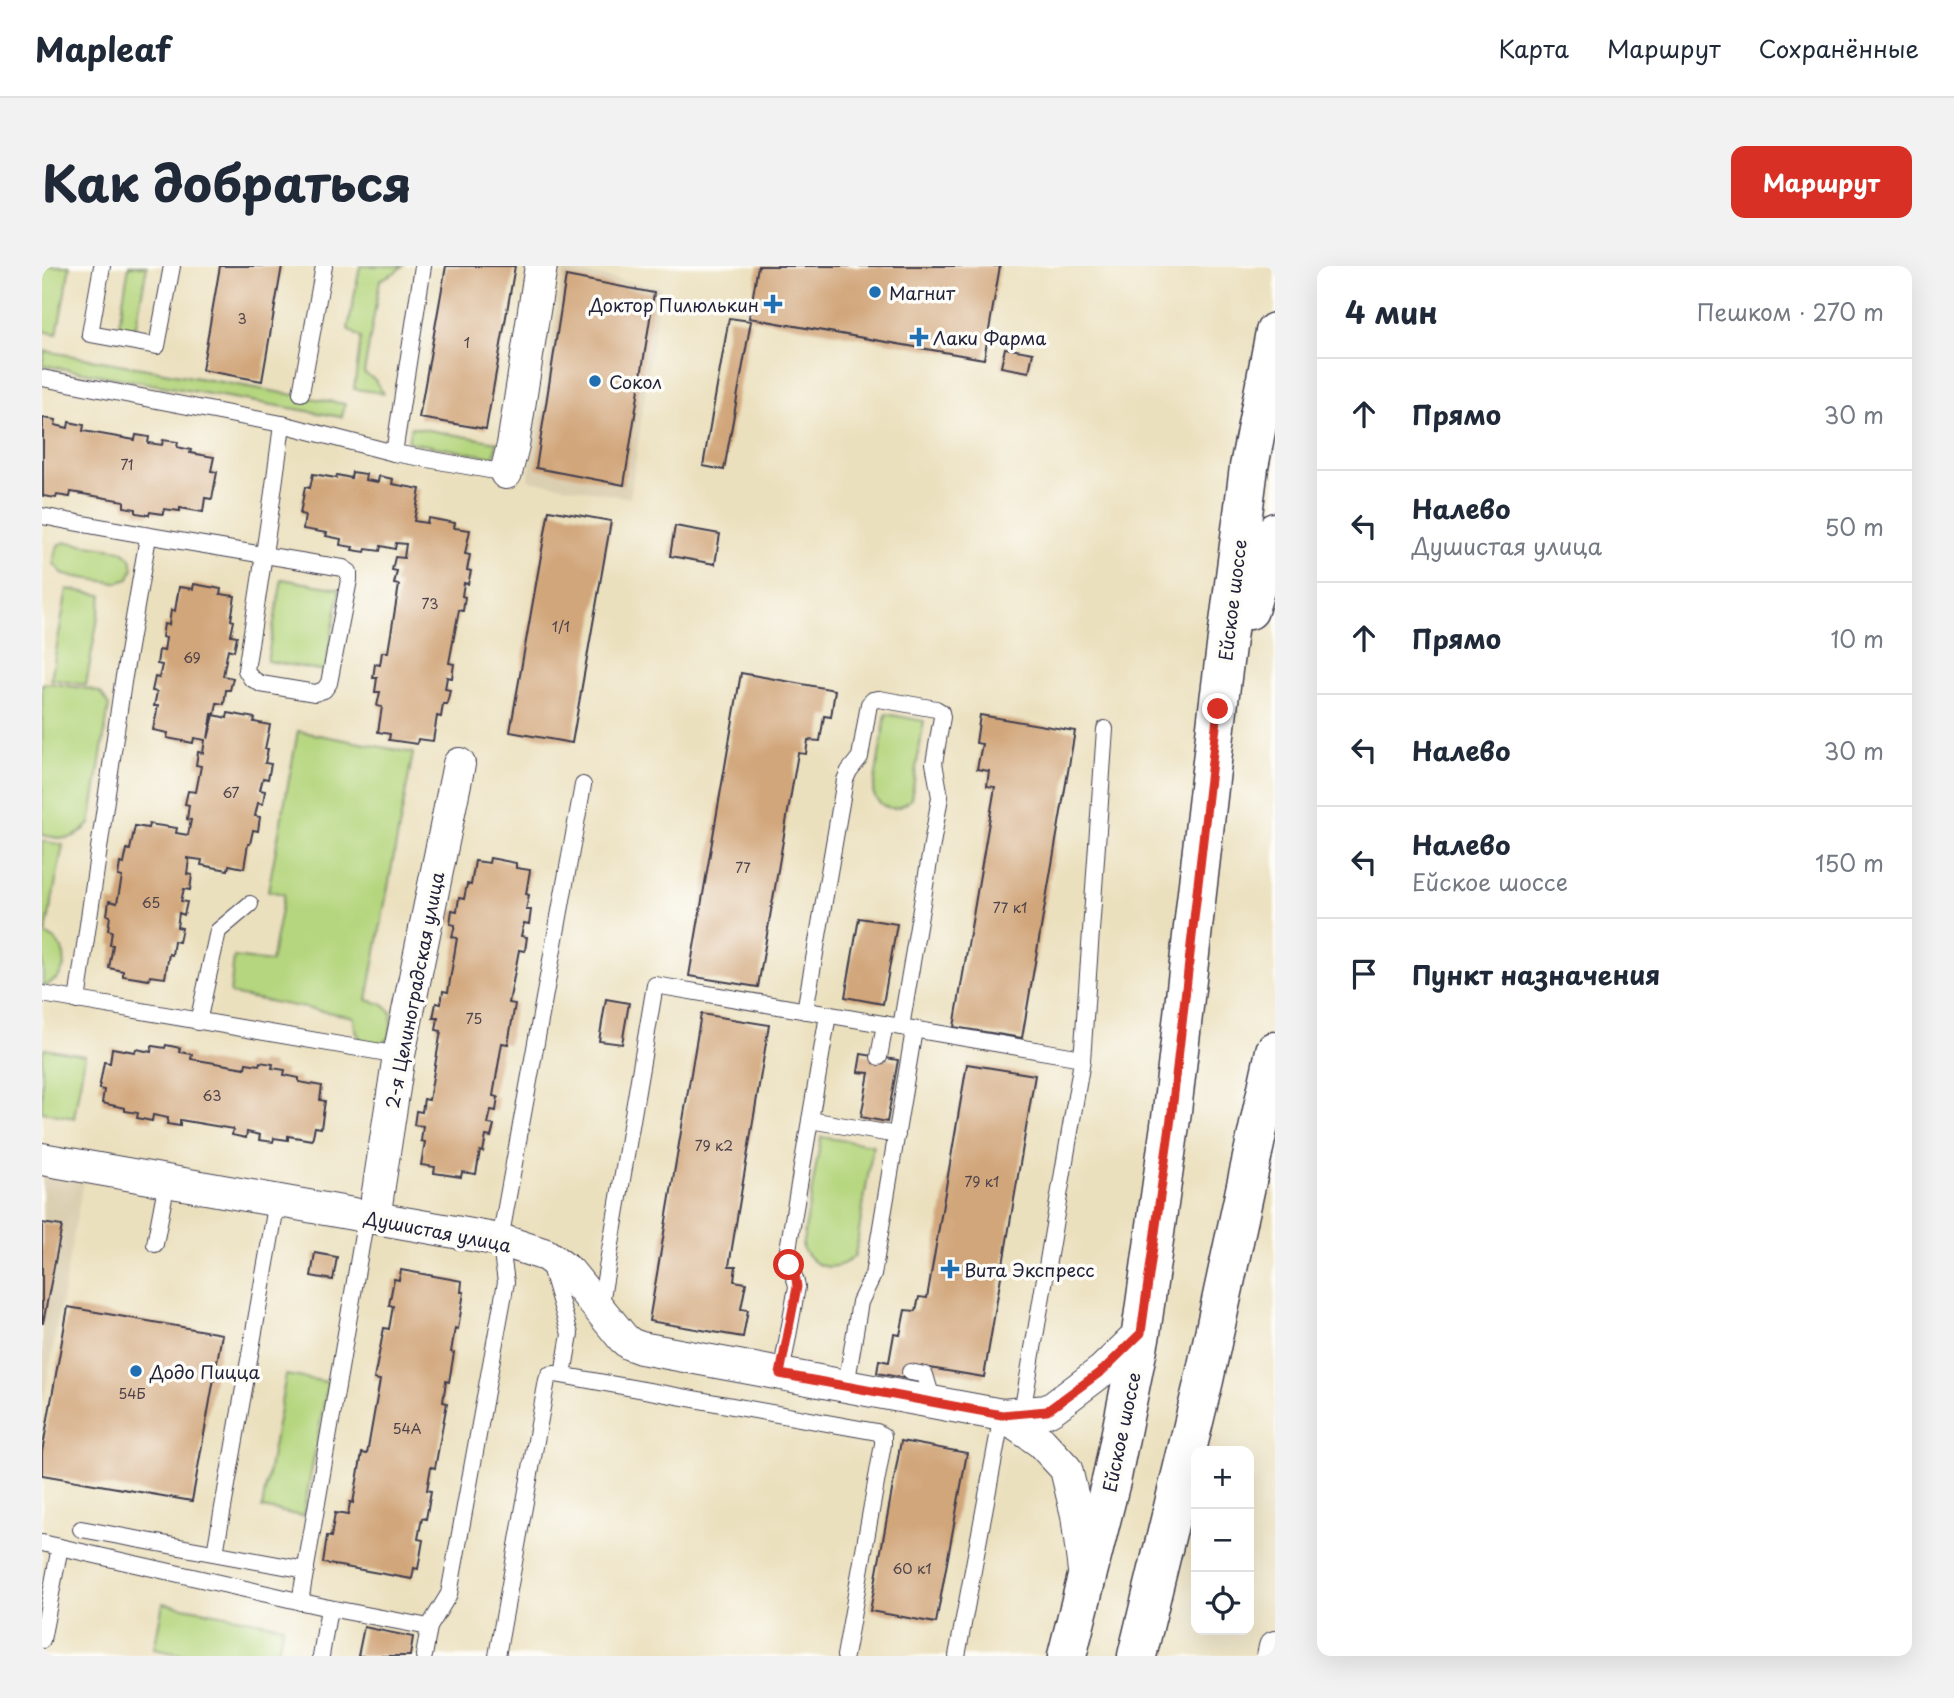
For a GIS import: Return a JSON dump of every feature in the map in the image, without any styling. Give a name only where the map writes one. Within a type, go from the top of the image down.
[{"type":"main road","name":"Ейское шоссе","points":[[1067,1656],[1112,1477],[1141,1333],[1172,1111],[1249,467],[1275,331]]},
{"type":"main road","points":[[1218,709],[1271,537],[1275,532]]},
{"type":"main road","points":[[1137,1656],[1204,1380],[1275,1051]]},
{"type":"street","points":[[506,473],[513,445],[541,266]]},
{"type":"street","name":"2-я Целиноградская улица","points":[[370,1217],[399,1055],[459,764]]},
{"type":"street","name":"Душистая улица","points":[[42,1159],[499,1240],[546,1255],[569,1272],[623,1338],[641,1348],[1012,1414]]},
{"type":"street","points":[[1012,1414],[1047,1411],[1054,1407],[1103,1370],[1141,1333]]},
{"type":"street","points":[[1012,1414],[1066,1469],[1077,1514],[1086,1583]]},
{"type":"street","points":[[1273,1656],[1275,1647]]},
{"type":"lane","points":[[102,266],[90,334],[158,346],[172,266]]},
{"type":"lane","points":[[301,393],[324,266]]},
{"type":"lane","points":[[394,453],[423,266]]},
{"type":"lane","points":[[42,378],[282,424],[394,453],[506,473]]},
{"type":"lane","points":[[42,516],[148,537],[264,555],[343,568],[348,572],[349,580],[329,682],[324,690],[315,693],[261,684],[251,678],[246,670],[264,555],[282,424]]},
{"type":"lane","points":[[76,1001],[123,682],[148,537]]},
{"type":"lane","points":[[805,1011],[845,780],[860,757],[869,704],[873,699],[878,699],[936,709],[941,712],[942,717],[934,763],[940,797],[900,1027],[897,1135],[873,1275],[860,1302],[846,1386]]},
{"type":"lane","points":[[957,1656],[1012,1414],[1082,1058],[1105,729]]},
{"type":"lane","points":[[424,1656],[429,1627],[449,1594],[496,1337],[506,1282],[499,1240],[583,785]]},
{"type":"lane","points":[[198,1022],[218,931],[250,904]]},
{"type":"lane","points":[[600,1309],[655,985],[1082,1058]]},
{"type":"lane","points":[[42,994],[399,1055]]},
{"type":"lane","points":[[780,1374],[797,1287],[787,1255],[828,1015]]},
{"type":"lane","points":[[879,1057],[900,1027]]},
{"type":"lane","points":[[810,1120],[897,1135]]},
{"type":"lane","points":[[155,1244],[167,1181]]},
{"type":"lane","points":[[215,1553],[277,1201]]},
{"type":"lane","points":[[300,1602],[370,1217]]},
{"type":"lane","points":[[546,1255],[570,1334],[563,1375]]},
{"type":"lane","points":[[910,1372],[925,1375],[933,1402]]},
{"type":"lane","points":[[497,1656],[549,1374],[877,1432],[883,1436],[845,1656]]},
{"type":"lane","points":[[81,1529],[306,1570]]},
{"type":"lane","points":[[42,1543],[300,1602],[429,1627]]},
{"type":"lane","points":[[42,1640],[60,1547]]},
{"type":"lane","points":[[321,1656],[330,1608]]},
{"type":"shaded area","name":"Сокол","points":[[563,270],[660,287],[630,498],[528,480]]},
{"type":"shaded area","points":[[42,1170],[84,1177],[42,1410]]},
{"type":"green space","points":[[42,266],[70,266],[57,334],[42,331]]},
{"type":"green space","points":[[129,266],[147,266],[136,326],[131,329],[122,328],[119,323]]},
{"type":"green space","points":[[360,266],[403,266],[380,280],[364,373],[375,380],[383,393],[354,389],[361,338],[348,329]]},
{"type":"green space","points":[[45,351],[345,404],[342,417],[42,365]]},
{"type":"green space","points":[[411,427],[497,442],[494,457],[408,442]]},
{"type":"green space","points":[[67,542],[121,550],[131,558],[133,569],[129,579],[116,583],[64,575],[54,564],[55,552],[59,544]]},
{"type":"green space","points":[[282,579],[340,589],[325,671],[267,661]]},
{"type":"green space","points":[[67,589],[102,595],[86,685],[51,679]]},
{"type":"green space","points":[[42,684],[101,693],[109,706],[90,824],[68,838],[42,835]]},
{"type":"green space","points":[[886,714],[924,721],[911,799],[895,808],[880,803],[873,792]]},
{"type":"green space","points":[[298,731],[413,753],[367,1000],[382,1004],[392,1013],[390,1037],[376,1045],[360,1038],[354,1025],[354,1017],[230,994],[234,957],[271,962],[284,894],[268,891]]},
{"type":"green space","points":[[42,841],[63,845],[46,932],[42,931]]},
{"type":"green space","points":[[42,934],[54,939],[64,954],[64,967],[60,975],[43,987]]},
{"type":"green space","points":[[44,1048],[85,1055],[74,1118],[42,1112]]},
{"type":"green space","points":[[821,1137],[873,1145],[855,1256],[833,1267],[819,1264],[807,1255],[802,1247]]},
{"type":"green space","points":[[286,1375],[328,1382],[303,1516],[262,1508]]},
{"type":"green space","points":[[163,1603],[283,1626],[277,1656],[188,1656],[154,1649]]},
{"type":"building","points":[[220,266],[282,266],[262,381],[202,370]]},
{"type":"building","points":[[446,266],[515,266],[486,429],[419,418]]},
{"type":"building","name":"Магнит","points":[[758,266],[1000,266],[984,359],[749,318]]},
{"type":"building","name":"Сокол","points":[[566,276],[654,293],[624,485],[536,468]]},
{"type":"building","points":[[729,318],[751,321],[724,470],[703,466]]},
{"type":"building","points":[[1005,348],[1033,353],[1029,372],[1001,367]]},
{"type":"building","points":[[43,418],[56,420],[55,425],[68,428],[69,422],[84,425],[83,431],[135,440],[136,435],[149,437],[148,443],[162,445],[163,440],[178,442],[177,447],[191,450],[190,453],[214,457],[211,471],[217,472],[212,499],[205,498],[203,512],[180,508],[180,511],[164,509],[163,514],[150,512],[149,515],[124,507],[124,501],[71,492],[70,497],[43,496]]},
{"type":"building","points":[[352,472],[366,474],[365,480],[378,482],[379,476],[393,479],[392,484],[420,489],[414,521],[427,523],[428,518],[455,523],[454,528],[470,530],[465,554],[470,555],[467,570],[471,571],[468,584],[464,583],[463,611],[459,610],[449,663],[454,664],[452,678],[447,677],[445,689],[450,690],[447,704],[443,704],[441,717],[437,716],[433,741],[418,739],[417,744],[389,740],[390,734],[378,732],[382,707],[377,706],[380,692],[375,692],[375,664],[380,665],[382,652],[388,652],[399,585],[394,584],[397,571],[392,570],[395,557],[404,558],[406,544],[396,543],[395,549],[381,546],[380,551],[366,549],[365,552],[340,545],[341,539],[326,536],[327,533],[303,529],[305,515],[300,514],[305,487],[310,488],[313,474],[351,478]]},
{"type":"building","points":[[549,510],[611,521],[572,743],[510,732]]},
{"type":"building","points":[[675,526],[720,534],[715,564],[670,556]]},
{"type":"building","points":[[194,584],[221,589],[220,594],[235,596],[231,635],[237,636],[234,651],[228,649],[223,676],[233,678],[230,690],[226,690],[224,704],[217,703],[215,714],[212,714],[208,739],[214,715],[227,718],[228,713],[255,718],[254,722],[270,725],[265,763],[271,764],[268,779],[263,778],[260,790],[265,791],[263,804],[258,803],[255,816],[260,817],[258,831],[253,830],[244,868],[229,865],[228,870],[201,865],[202,860],[187,858],[187,874],[192,875],[190,890],[184,889],[181,901],[187,902],[184,915],[179,913],[177,927],[182,928],[179,942],[174,941],[165,978],[150,976],[149,980],[123,976],[123,971],[109,968],[113,945],[110,945],[112,931],[108,930],[110,916],[107,915],[109,901],[117,903],[122,877],[118,876],[120,863],[124,864],[127,849],[130,850],[135,826],[148,828],[149,824],[177,828],[176,833],[188,835],[191,820],[187,819],[189,805],[185,804],[188,791],[196,792],[201,766],[196,765],[198,752],[203,753],[205,740],[194,738],[193,743],[167,738],[168,733],[153,730],[158,706],[154,706],[157,692],[152,691],[155,677],[159,678],[162,665],[157,664],[159,650],[164,651],[164,624],[169,625],[171,610],[175,611],[179,587],[193,589]]},
{"type":"building","points":[[741,673],[835,690],[831,717],[824,716],[820,741],[808,740],[806,754],[798,753],[758,987],[689,976]]},
{"type":"building","points":[[980,715],[1075,731],[1022,1038],[954,1027],[995,787],[987,786],[989,771],[977,769],[982,744],[976,743]]},
{"type":"building","points":[[490,858],[516,863],[516,868],[530,870],[526,910],[531,910],[529,924],[524,923],[521,936],[527,937],[525,951],[519,950],[509,1003],[515,1004],[508,1044],[502,1043],[493,1096],[498,1097],[496,1111],[491,1110],[488,1124],[494,1125],[491,1137],[486,1136],[476,1174],[462,1172],[461,1177],[434,1173],[435,1167],[421,1165],[425,1142],[421,1141],[423,1126],[414,1125],[416,1111],[422,1112],[424,1099],[429,1100],[441,1031],[436,1030],[438,1018],[433,1018],[436,1003],[441,1004],[443,991],[448,992],[457,938],[452,937],[455,925],[450,924],[452,910],[457,911],[459,898],[464,899],[467,884],[471,885],[475,861],[489,863]]},
{"type":"building","points":[[859,918],[897,924],[883,1004],[845,997]]},
{"type":"building","points":[[606,999],[629,1003],[622,1044],[599,1041]]},
{"type":"building","points":[[701,1014],[769,1025],[729,1266],[736,1266],[734,1281],[746,1283],[741,1309],[748,1310],[743,1337],[649,1321]]},
{"type":"building","points":[[166,1045],[180,1048],[179,1052],[192,1054],[191,1059],[245,1068],[246,1063],[273,1064],[272,1068],[285,1070],[284,1075],[299,1078],[299,1082],[322,1086],[320,1100],[325,1101],[321,1128],[315,1127],[312,1140],[288,1136],[288,1140],[274,1138],[273,1142],[259,1140],[260,1135],[247,1132],[246,1138],[232,1135],[233,1129],[180,1120],[180,1126],[167,1124],[168,1118],[153,1115],[152,1121],[137,1118],[138,1113],[102,1103],[104,1090],[99,1089],[104,1062],[110,1063],[112,1048],[151,1052],[152,1046],[165,1048]]},
{"type":"building","points":[[861,1054],[898,1060],[887,1122],[861,1117],[869,1073],[858,1072]]},
{"type":"building","points":[[967,1064],[1035,1075],[984,1377],[911,1365],[909,1379],[877,1373],[879,1360],[889,1362],[894,1334],[900,1335],[905,1310],[916,1311],[919,1297],[927,1298]]},
{"type":"building","points":[[42,1223],[62,1226],[43,1323],[42,1323]]},
{"type":"building","points":[[315,1253],[337,1257],[333,1280],[311,1276]]},
{"type":"building","points":[[401,1270],[462,1281],[461,1292],[464,1292],[451,1352],[454,1353],[449,1382],[446,1381],[443,1402],[447,1403],[435,1468],[431,1467],[427,1490],[431,1491],[426,1519],[422,1518],[418,1539],[423,1540],[418,1569],[414,1568],[412,1579],[323,1563],[327,1536],[331,1537],[335,1513],[348,1515],[350,1502],[353,1503],[362,1453],[367,1454],[380,1380],[374,1379],[384,1328],[389,1329],[393,1306],[389,1305],[394,1279],[399,1280]]},
{"type":"building","points":[[68,1307],[222,1334],[192,1501],[42,1475],[42,1452]]},
{"type":"building","points":[[901,1441],[967,1453],[936,1623],[870,1611]]},
{"type":"building","points":[[364,1627],[413,1637],[410,1656],[358,1656]]},
{"type":"place","name":"Магнит","points":[[875,292]]},
{"type":"place","name":"Доктор Пилюлькин","points":[[773,304]]},
{"type":"place","name":"Лаки Фарма","points":[[919,337]]},
{"type":"place","name":"Сокол","points":[[595,381]]},
{"type":"place","name":"Вита Экспресс","points":[[950,1269]]},
{"type":"place","name":"Додо Пицца","points":[[136,1371]]},
{"type":"route","points":[[789,1265],[797,1287],[780,1374],[1002,1415],[1047,1411],[1103,1370],[1141,1333],[1172,1111],[1218,709]]}]
